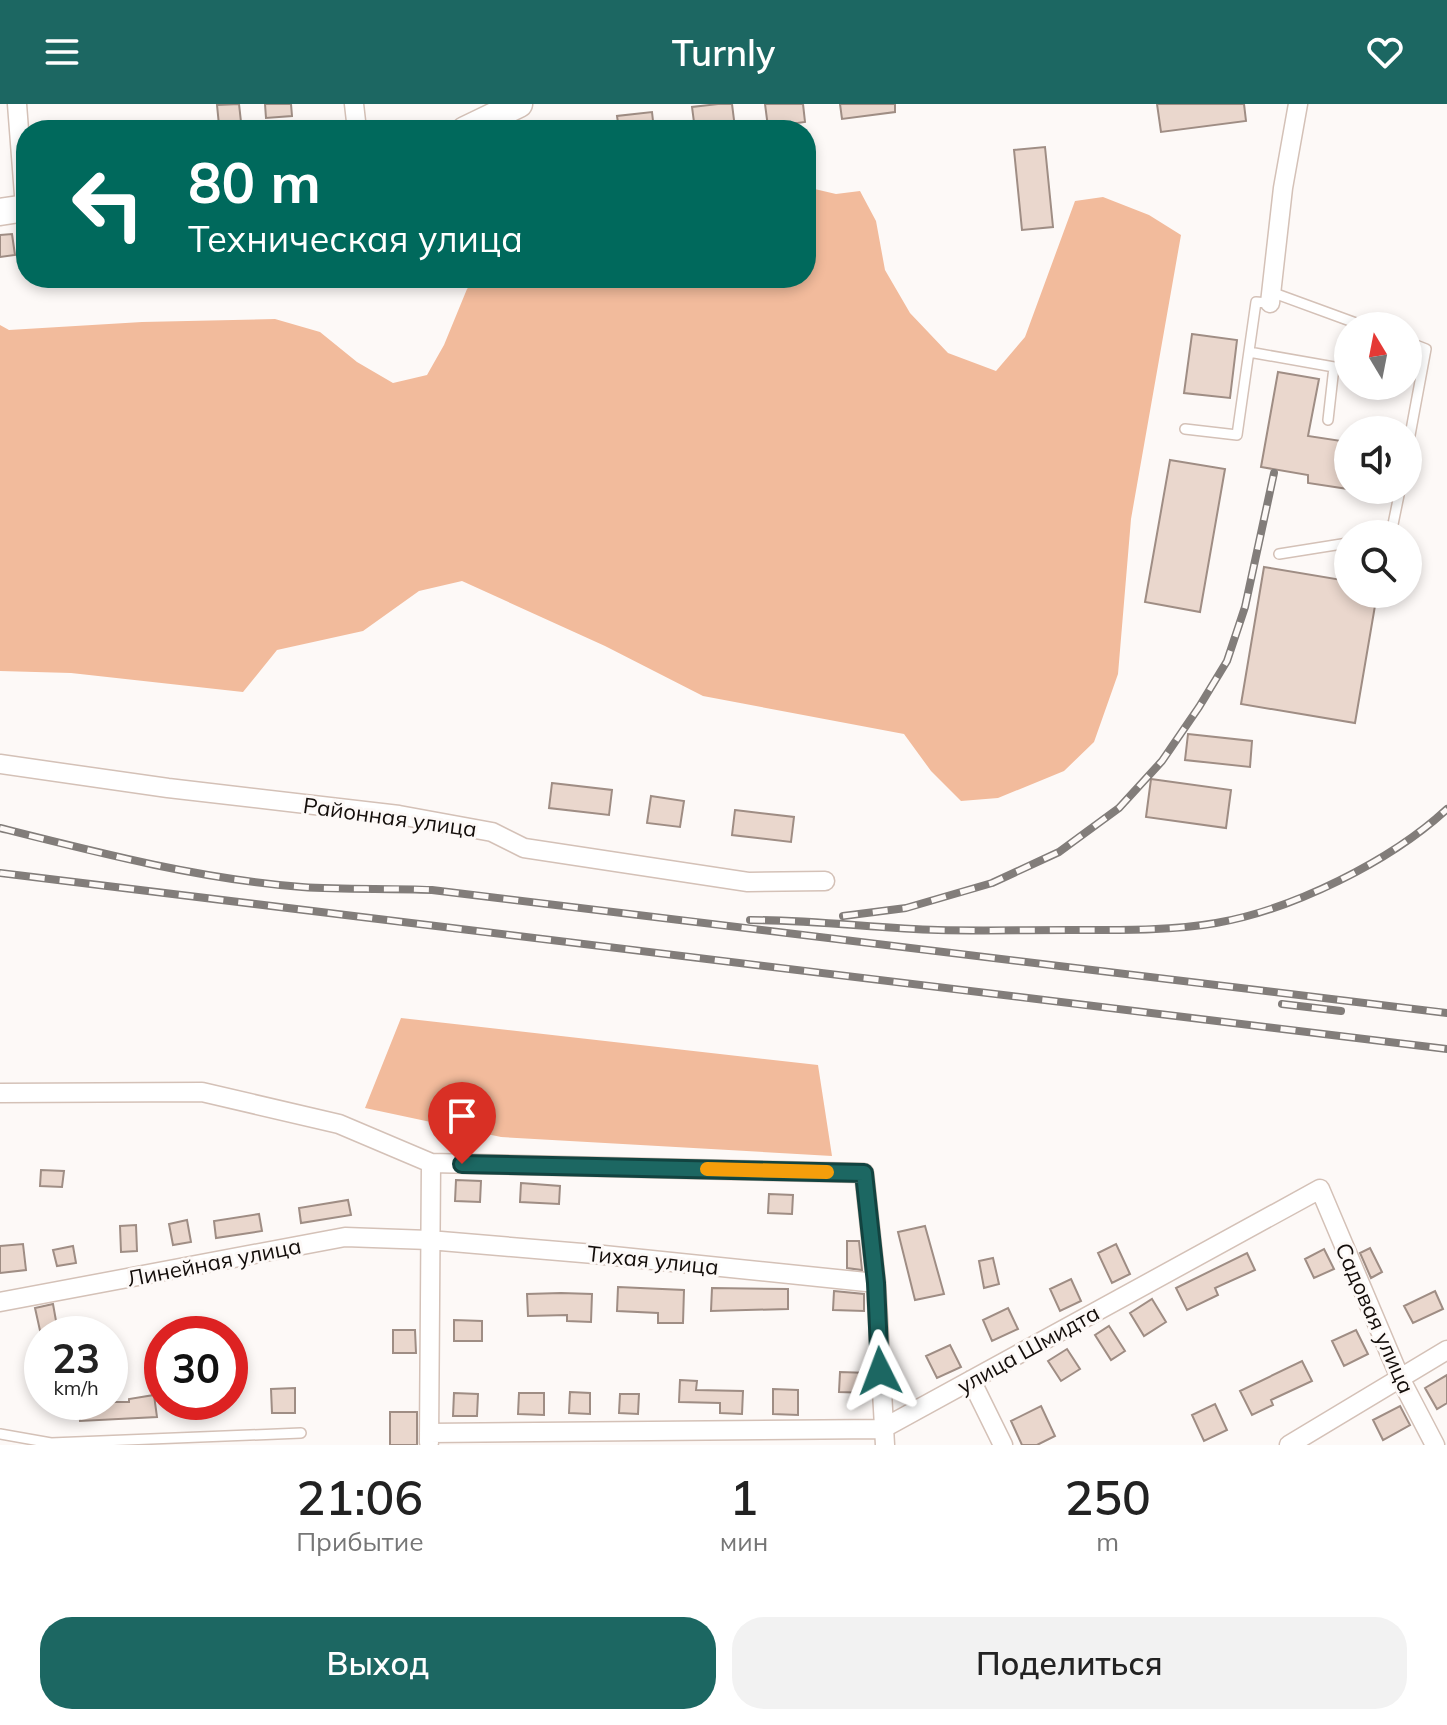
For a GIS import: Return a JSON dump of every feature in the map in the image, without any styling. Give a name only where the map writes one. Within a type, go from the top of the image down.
[{"type":"street","points":[[486,120],[519,104]]},
{"type":"street","points":[[1270,297],[1283,188],[1298,104]]},
{"type":"street","name":"Районная улица","points":[[0,764],[168,788],[399,815],[492,832],[524,848],[748,882],[825,881]]},
{"type":"street","points":[[0,1093],[202,1092],[339,1124],[431,1163],[864,1173],[876,1283],[884,1437]]},
{"type":"street","points":[[429,1439],[431,1163]]},
{"type":"street","name":"Садовая улица","points":[[1320,1189],[1400,1378],[1435,1445]]},
{"type":"street","name":"улица Шмидта","points":[[429,1439],[884,1437],[971,1380],[1320,1189]]},
{"type":"street","name":"Линейная улица","points":[[0,1302],[345,1237],[429,1240]]},
{"type":"street","name":"Тихая улица","points":[[429,1240],[876,1283]]},
{"type":"street","points":[[1289,1445],[1447,1350]]},
{"type":"street","points":[[971,1380],[1003,1445]]},
{"type":"lane","points":[[1185,429],[1237,435],[1256,302],[1270,297],[1334,317]]},
{"type":"lane","points":[[1422,347],[1426,349],[1422,371]]},
{"type":"lane","points":[[1249,352],[1334,367],[1328,420]]},
{"type":"lane","points":[[1279,554],[1334,545]]},
{"type":"lane","points":[[0,1434],[51,1443],[301,1433]]},
{"type":"shaded area","points":[[816,189],[836,194],[860,191],[876,221],[885,270],[910,313],[948,353],[996,371],[1025,337],[1075,201],[1103,197],[1149,215],[1181,235],[1131,519],[1118,674],[1094,742],[1064,771],[998,798],[961,801],[931,771],[904,734],[703,696],[605,646],[462,581],[419,591],[363,631],[277,650],[243,692],[71,673],[0,671],[0,325],[9,330],[142,322],[275,319],[320,332],[357,362],[393,383],[427,375],[444,345],[467,289],[816,288]]},
{"type":"shaded area","points":[[401,1018],[818,1065],[832,1156],[501,1137],[365,1108]]},
{"type":"building","points":[[239,104],[241,120],[218,120],[217,105]]},
{"type":"building","points":[[265,104],[291,104],[292,116],[266,118]]},
{"type":"building","points":[[732,104],[734,120],[694,120],[692,107]]},
{"type":"building","points":[[765,104],[803,104],[805,120],[767,120]]},
{"type":"building","points":[[840,104],[895,104],[895,112],[842,119]]},
{"type":"building","points":[[1157,104],[1244,104],[1246,121],[1161,132]]},
{"type":"building","points":[[652,112],[653,120],[618,120],[617,116]]},
{"type":"building","points":[[1045,147],[1053,227],[1022,230],[1014,150]]},
{"type":"building","points":[[12,234],[15,255],[0,257],[0,235]]},
{"type":"building","points":[[1192,334],[1237,340],[1230,398],[1184,393]]},
{"type":"building","points":[[1278,372],[1319,379],[1308,436],[1334,440],[1334,487],[1308,483],[1308,475],[1261,467]]},
{"type":"building","points":[[1170,460],[1225,469],[1200,612],[1145,602]]},
{"type":"building","points":[[1264,567],[1334,579],[1334,608],[1375,608],[1355,723],[1241,704]]},
{"type":"building","points":[[1188,734],[1252,741],[1250,767],[1185,760]]},
{"type":"building","points":[[1151,779],[1231,790],[1226,828],[1146,817]]},
{"type":"building","points":[[552,783],[612,790],[609,815],[549,808]]},
{"type":"building","points":[[651,796],[684,801],[680,827],[647,823]]},
{"type":"building","points":[[735,810],[794,817],[791,842],[732,835]]},
{"type":"building","points":[[41,1170],[64,1171],[62,1187],[40,1186]]},
{"type":"building","points":[[456,1180],[481,1181],[480,1202],[455,1201]]},
{"type":"building","points":[[521,1183],[560,1186],[559,1204],[520,1202]]},
{"type":"building","points":[[769,1194],[793,1195],[792,1214],[768,1213]]},
{"type":"building","points":[[348,1200],[351,1215],[301,1223],[299,1208]]},
{"type":"building","points":[[259,1214],[262,1231],[216,1238],[214,1221]]},
{"type":"building","points":[[187,1220],[191,1242],[173,1245],[169,1224]]},
{"type":"building","points":[[136,1225],[137,1251],[121,1252],[120,1226]]},
{"type":"building","points":[[925,1226],[944,1294],[915,1300],[898,1232]]},
{"type":"building","points":[[847,1241],[859,1241],[862,1270],[847,1268]]},
{"type":"building","points":[[23,1244],[26,1270],[0,1273],[0,1246]]},
{"type":"building","points":[[1116,1244],[1130,1274],[1112,1283],[1098,1253]]},
{"type":"building","points":[[73,1246],[76,1263],[57,1266],[53,1250]]},
{"type":"building","points":[[1370,1248],[1382,1272],[1371,1278],[1360,1253]]},
{"type":"building","points":[[1324,1249],[1334,1269],[1314,1278],[1305,1259]]},
{"type":"building","points":[[1247,1253],[1255,1270],[1215,1288],[1218,1295],[1187,1310],[1176,1288]]},
{"type":"building","points":[[993,1258],[999,1284],[984,1288],[979,1261]]},
{"type":"building","points":[[1071,1279],[1081,1301],[1060,1311],[1050,1289]]},
{"type":"building","points":[[618,1287],[684,1290],[683,1323],[658,1323],[658,1313],[617,1311]]},
{"type":"building","points":[[712,1288],[788,1289],[788,1309],[711,1311]]},
{"type":"building","points":[[834,1291],[864,1294],[864,1311],[833,1310]]},
{"type":"building","points":[[1435,1291],[1443,1309],[1413,1323],[1404,1306]]},
{"type":"building","points":[[527,1294],[592,1294],[591,1322],[567,1321],[567,1315],[528,1316]]},
{"type":"building","points":[[1152,1299],[1166,1322],[1144,1336],[1130,1313]]},
{"type":"building","points":[[53,1304],[55,1316],[37,1316],[35,1308]]},
{"type":"building","points":[[1008,1308],[1018,1329],[992,1341],[983,1320]]},
{"type":"building","points":[[454,1320],[482,1321],[482,1341],[454,1341]]},
{"type":"building","points":[[1109,1326],[1125,1351],[1111,1360],[1095,1335]]},
{"type":"building","points":[[393,1330],[415,1330],[416,1353],[393,1353]]},
{"type":"building","points":[[1356,1330],[1368,1354],[1344,1366],[1332,1341]]},
{"type":"building","points":[[950,1345],[961,1367],[937,1378],[926,1356]]},
{"type":"building","points":[[1067,1349],[1080,1369],[1061,1381],[1048,1361]]},
{"type":"building","points":[[1302,1361],[1312,1381],[1271,1400],[1273,1405],[1252,1415],[1240,1391]]},
{"type":"building","points":[[840,1372],[869,1373],[870,1393],[839,1392]]},
{"type":"building","points":[[1447,1375],[1447,1403],[1437,1409],[1425,1388]]},
{"type":"building","points":[[680,1380],[697,1381],[696,1390],[743,1391],[742,1414],[720,1413],[720,1403],[679,1402]]},
{"type":"building","points":[[295,1388],[295,1413],[272,1413],[271,1389]]},
{"type":"building","points":[[773,1389],[798,1390],[798,1415],[773,1414]]},
{"type":"building","points":[[570,1392],[590,1393],[590,1414],[569,1413]]},
{"type":"building","points":[[454,1393],[478,1394],[477,1416],[453,1416]]},
{"type":"building","points":[[519,1393],[544,1393],[544,1415],[518,1414]]},
{"type":"building","points":[[620,1394],[639,1394],[638,1414],[619,1413]]},
{"type":"building","points":[[144,1397],[144,1418],[128,1419],[129,1399]]},
{"type":"building","points":[[1215,1404],[1227,1430],[1204,1441],[1192,1415]]},
{"type":"building","points":[[1041,1406],[1055,1436],[1037,1445],[1022,1445],[1011,1421]]},
{"type":"building","points":[[1400,1406],[1410,1425],[1383,1440],[1373,1420]]},
{"type":"building","points":[[390,1412],[417,1412],[417,1445],[390,1445]]},
{"type":"railway","points":[[843,916],[906,908],[992,883],[1059,852],[1119,808],[1162,761],[1227,661],[1245,607],[1274,473]]},
{"type":"railway","points":[[750,920],[971,930],[1144,930],[1216,923],[1276,907],[1339,881],[1398,847],[1447,809]]},
{"type":"railway","points":[[0,828],[150,864],[264,883],[318,888],[432,890],[1447,1013]]},
{"type":"railway","points":[[0,873],[1447,1049]]},
{"type":"railway","points":[[1282,1004],[1341,1011]]},
{"type":"slow traffic","points":[[707,1169],[827,1172]]},
{"type":"route","points":[[462,1164],[864,1173],[876,1283],[880,1371]]}]
